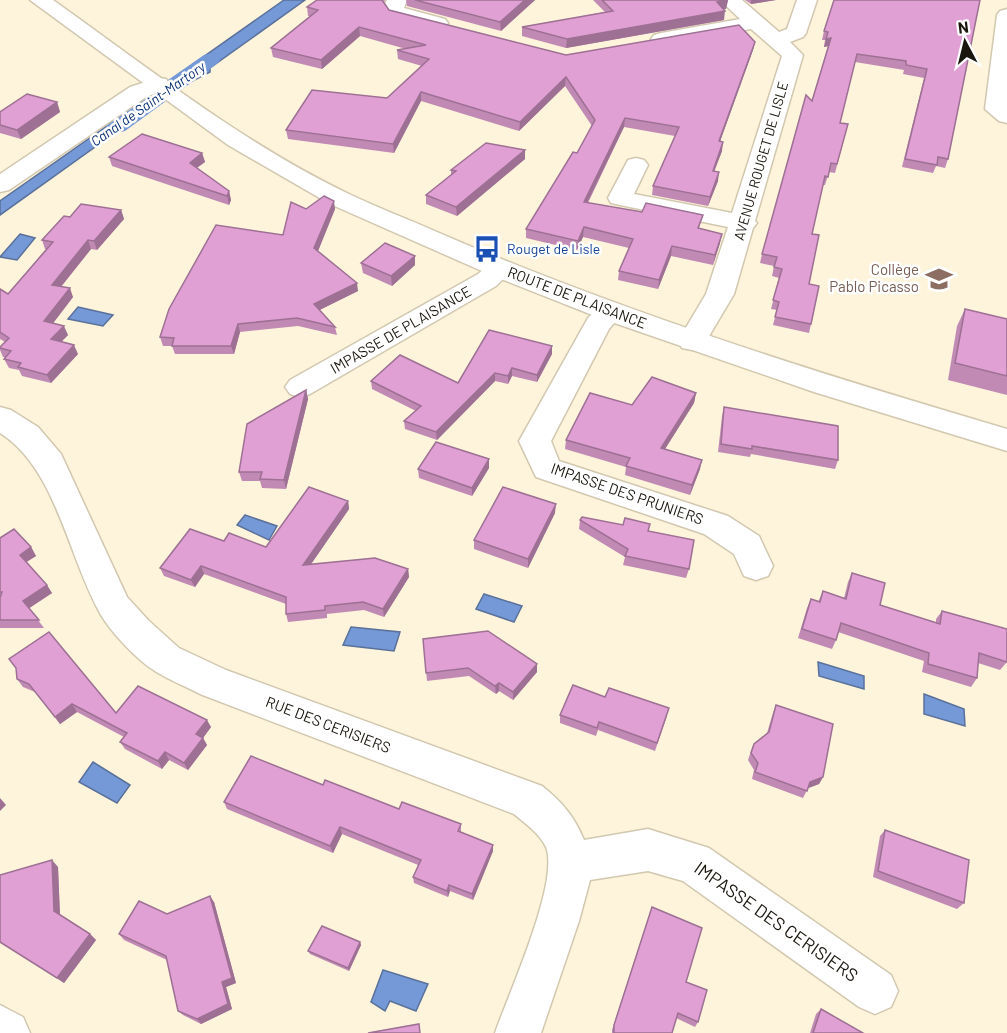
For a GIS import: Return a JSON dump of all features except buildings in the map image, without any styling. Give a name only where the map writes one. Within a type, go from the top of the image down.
[{"type":"street","name":"ROUTE DE PLAISANCE","points":[[40,0],[236,140],[339,199],[500,269],[610,312],[824,385],[1007,441]]},
{"type":"street","points":[[397,0],[393,7],[397,12],[453,27]]},
{"type":"street","name":"AVENUE ROUGET DE LISLE","points":[[692,341],[720,294],[744,223],[792,55],[730,0]]},
{"type":"street","points":[[775,40],[796,33],[807,0]]},
{"type":"street","points":[[1007,15],[996,109],[1007,116]]},
{"type":"street","points":[[637,44],[754,22]]},
{"type":"street","points":[[0,185],[11,167],[138,92],[163,88]]},
{"type":"street","points":[[636,165],[616,205],[744,223]]},
{"type":"street","name":"IMPASSE DE PLAISANCE","points":[[300,387],[487,280],[500,269]]},
{"type":"street","name":"IMPASSE DES PRUNIERS","points":[[610,312],[598,324],[535,441],[547,469],[716,525],[747,545],[756,566]]},
{"type":"street","name":"RUE DES CERISIERS","points":[[1,420],[27,435],[50,462],[114,606],[136,632],[166,659],[213,682],[528,800],[549,815],[565,841],[569,863],[569,889],[518,1033]]},
{"type":"street","name":"IMPASSE DES CERISIERS","points":[[569,863],[648,850],[694,863],[876,991]]},
{"type":"street","points":[[0,1028],[8,1033]]},
{"type":"water","points":[[284,0],[305,0],[210,68],[210,72],[179,88],[169,81]]},
{"type":"water","points":[[150,100],[156,102],[0,215],[0,201],[134,107],[140,107]]},
{"type":"water","points":[[20,234],[35,238],[17,260],[0,257]]},
{"type":"water","points":[[78,307],[113,315],[103,326],[68,319]]},
{"type":"water","points":[[245,515],[277,526],[269,540],[237,525]]},
{"type":"water","points":[[484,594],[522,606],[514,622],[476,609]]},
{"type":"water","points":[[351,627],[400,632],[394,651],[343,645]]},
{"type":"water","points":[[818,662],[864,676],[864,689],[819,676]]},
{"type":"water","points":[[924,694],[964,709],[965,726],[924,714]]},
{"type":"water","points":[[93,762],[130,785],[117,803],[79,782]]},
{"type":"water","points":[[383,970],[428,984],[416,1011],[390,1001],[385,1011],[371,1002]]},
{"type":"waterway","name":"Canal de Saint-Martory","points":[[117,126],[211,59]]},
{"type":"place","name":"Rouget de Lisle","points":[[487,249]]},
{"type":"place","name":"Collège Pablo Picasso","points":[[939,279]]}]
